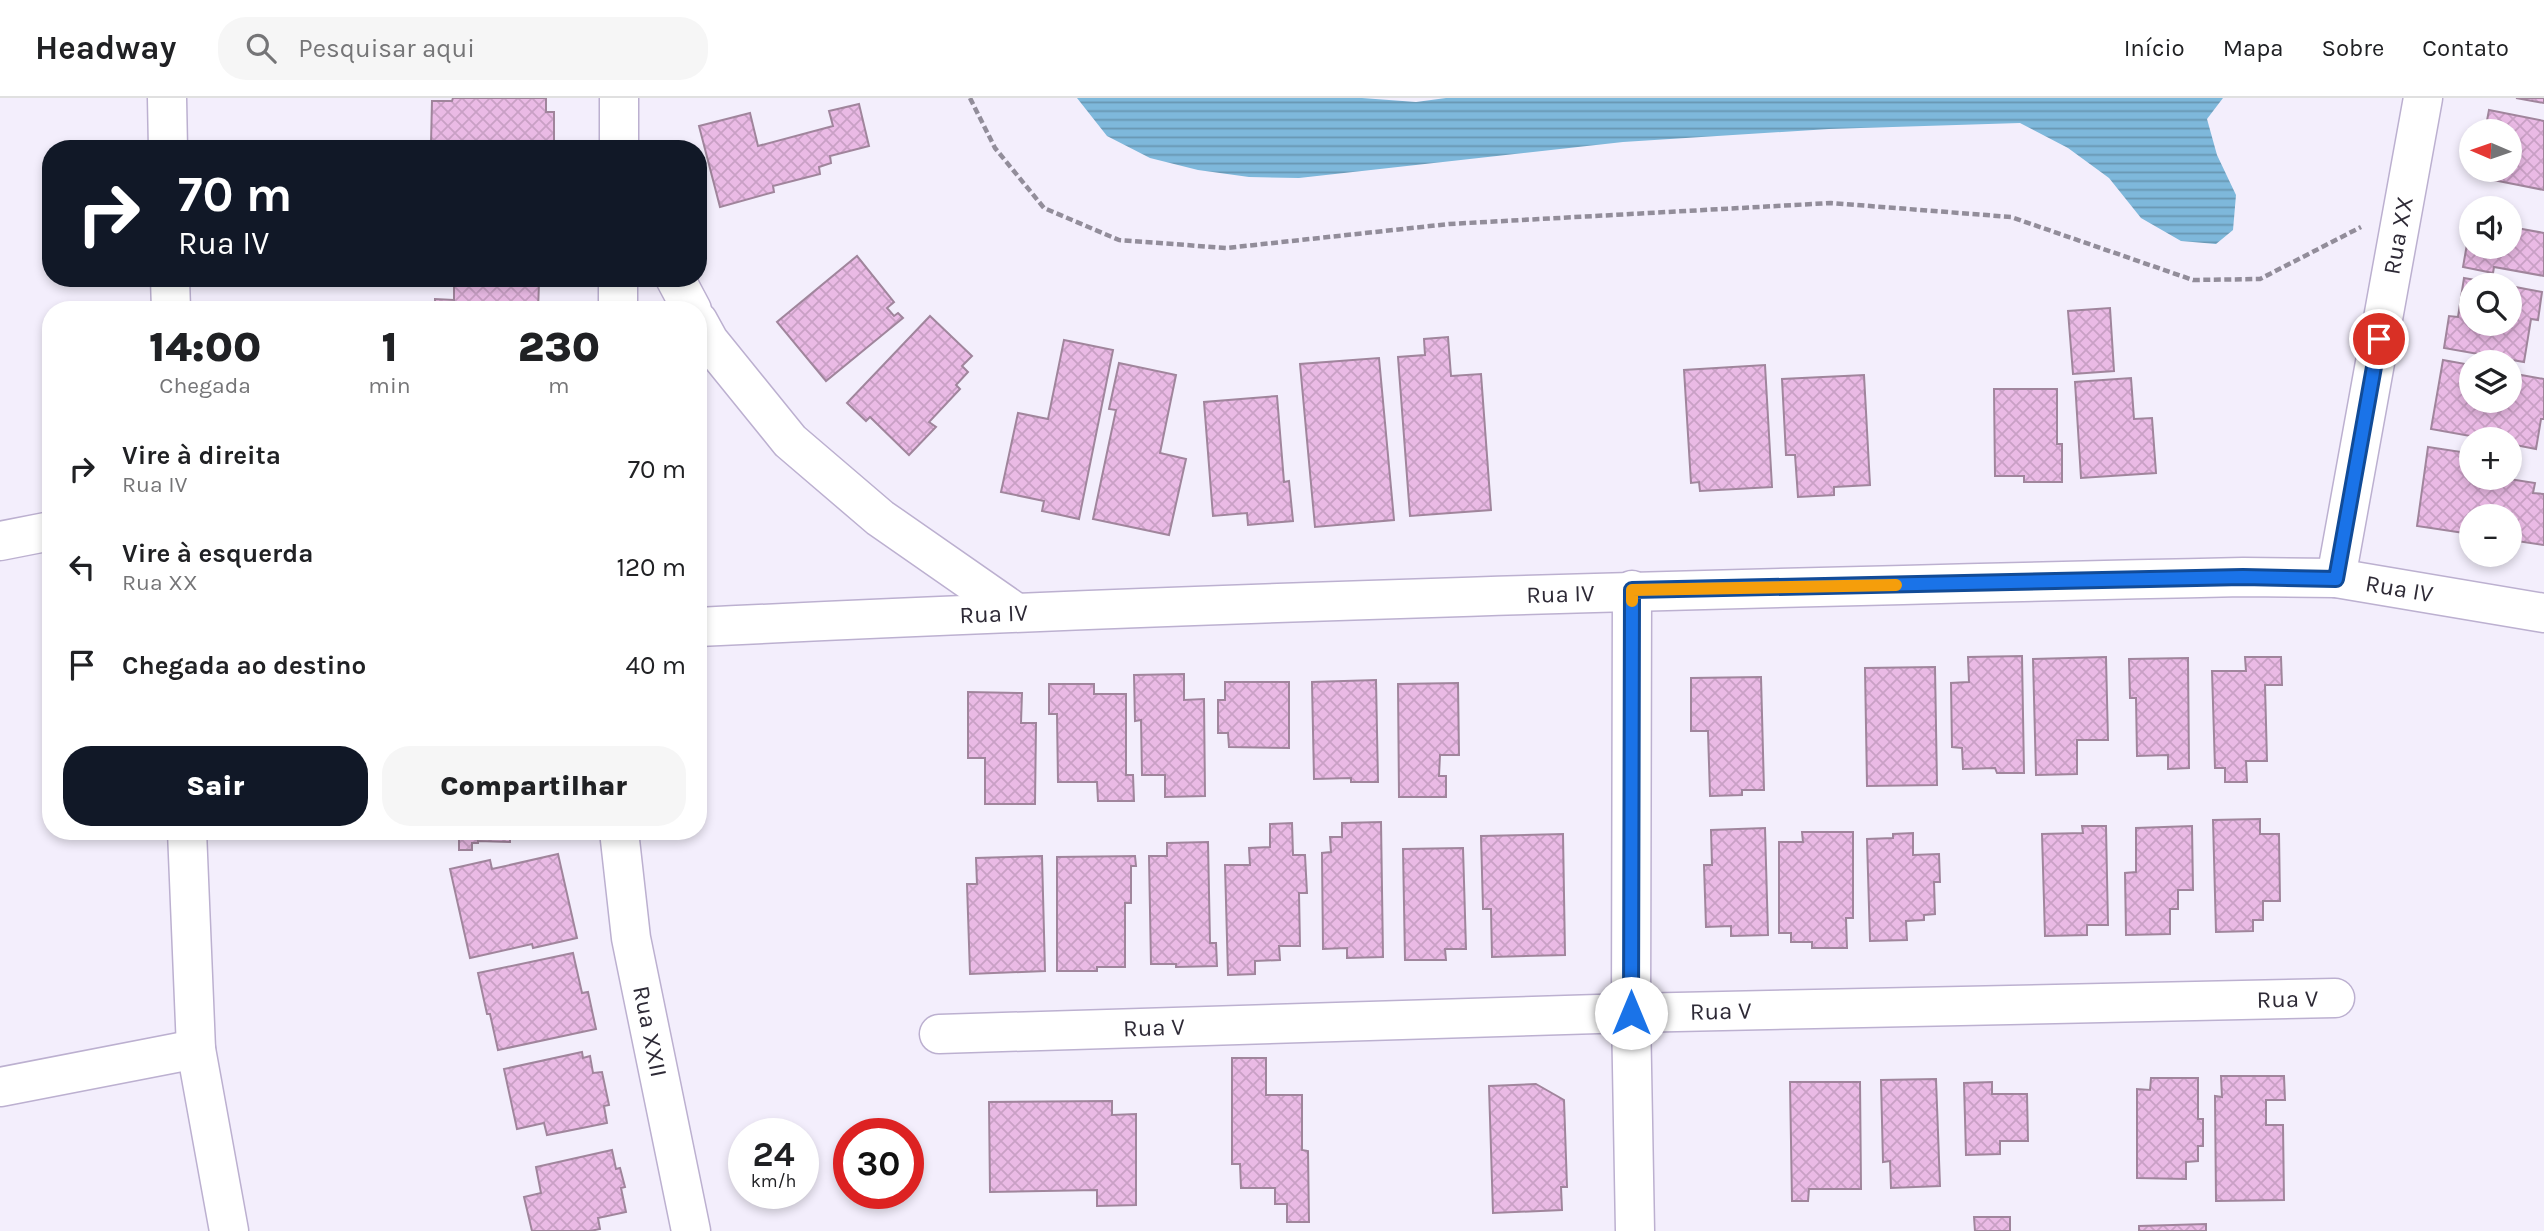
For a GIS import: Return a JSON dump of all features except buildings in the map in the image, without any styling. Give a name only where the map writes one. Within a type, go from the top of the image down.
[{"type":"street","points":[[167,98],[168,140]]},
{"type":"street","name":"Rua XX","points":[[2336,579],[2423,98]]},
{"type":"street","points":[[707,337],[790,441],[880,517],[1015,612]]},
{"type":"street","points":[[0,541],[42,533]]},
{"type":"street","name":"Rua IV","points":[[707,627],[1015,612],[1632,590],[2243,577],[2336,579],[2544,613]]},
{"type":"street","points":[[1632,590],[1631,1013],[1635,1231]]},
{"type":"street","points":[[187,840],[196,1049],[229,1231]]},
{"type":"street","name":"Rua XXII","points":[[620,840],[631,938],[691,1231]]},
{"type":"street","name":"Rua V","points":[[939,1034],[1631,1013],[2335,998]]},
{"type":"street","points":[[0,1087],[196,1049]]},
{"type":"path","points":[[970,98],[995,148],[1044,208],[1119,240],[1226,248],[1449,224],[1831,203],[2011,217],[2193,280],[2260,279],[2403,206]]},
{"type":"water","points":[[1077,98],[1362,98],[1416,102],[1446,98],[2223,98],[2207,119],[2217,155],[2236,195],[2233,230],[2216,244],[2181,241],[2141,218],[2109,178],[2068,148],[2020,123],[1829,129],[1623,142],[1299,178],[1249,177],[1198,170],[1150,158],[1107,136]]},
{"type":"slow traffic","points":[[1632,601],[1632,590],[1896,585]]},
{"type":"route","points":[[1631,1013],[1632,590],[2243,577],[2336,579],[2379,339]]}]
